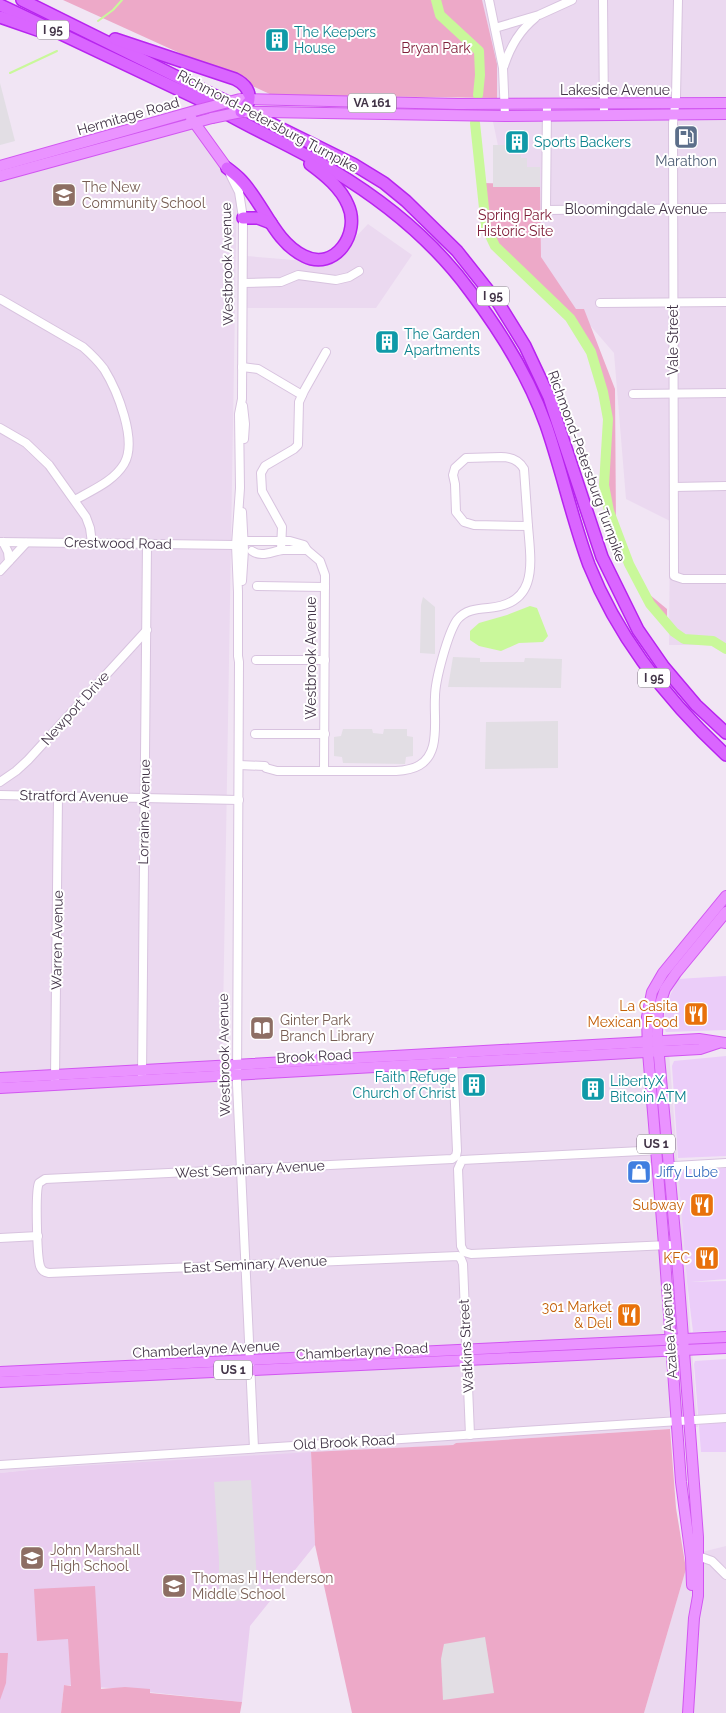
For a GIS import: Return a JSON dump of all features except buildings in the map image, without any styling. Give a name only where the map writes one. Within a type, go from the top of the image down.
[{"type":"highway","name":"Richmond-Petersburg Turnpike","points":[[22,0],[353,164],[384,183],[406,201],[457,251],[499,304],[525,346],[549,397],[602,557],[638,630],[663,666],[696,705],[726,733]]},
{"type":"highway","name":"Richmond-Petersburg Turnpike","points":[[0,5],[215,107],[277,142],[331,169],[373,196],[422,237],[469,289],[500,334],[528,383],[549,436],[576,528],[590,566],[611,611],[631,646],[657,682],[694,725],[726,755]]},
{"type":"highway","points":[[0,17],[105,55]]},
{"type":"highway","points":[[77,27],[235,79],[245,85],[249,91],[245,103]]},
{"type":"highway","points":[[227,168],[239,178],[288,246],[310,259],[334,256],[348,240],[351,230],[349,206],[340,190],[318,170],[277,142]]},
{"type":"highway","points":[[243,218],[258,218],[271,223]]},
{"type":"main road","name":"Hermitage Road","points":[[0,166],[193,111],[245,103],[504,104]]},
{"type":"main road","name":"Hermitage Road","points":[[0,176],[212,118],[245,103],[265,112],[505,116]]},
{"type":"main road","name":"Lakeside Avenue","points":[[504,104],[726,103]]},
{"type":"main road","name":"Westbrook Avenue","points":[[193,111],[194,123],[227,168]]},
{"type":"main road","name":"Lakeside Avenue","points":[[505,116],[726,114]]},
{"type":"main road","points":[[653,1046],[648,1013],[654,988],[663,973],[726,896]]},
{"type":"main road","points":[[653,1046],[659,1003],[665,989],[726,912]]},
{"type":"main road","name":"Brook Road","points":[[0,1088],[55,1080],[653,1046],[700,1039],[723,1043]]},
{"type":"main road","name":"Azalea Avenue","points":[[653,1046],[668,1150],[689,1422],[694,1555],[698,1605],[694,1618],[688,1713]]},
{"type":"main road","name":"Azalea Avenue","points":[[653,1046],[656,1150],[682,1503],[694,1555]]},
{"type":"main road","name":"Brook Road","points":[[0,1078],[55,1080]]},
{"type":"main road","points":[[671,1346],[726,1338]]},
{"type":"main road","points":[[683,1345],[726,1348]]},
{"type":"main road","name":"Chamberlayne Road","points":[[0,1382],[250,1365],[671,1346]]},
{"type":"main road","name":"Chamberlayne Avenue","points":[[0,1372],[250,1365]]},
{"type":"street","points":[[489,0],[503,68],[505,116]]},
{"type":"street","points":[[495,28],[539,16],[572,0]]},
{"type":"street","points":[[603,0],[604,115]]},
{"type":"street","name":"Vale Street","points":[[678,0],[674,115],[674,576],[683,579],[726,579]]},
{"type":"street","points":[[503,68],[514,42],[525,28],[539,16]]},
{"type":"street","points":[[547,104],[547,115]]},
{"type":"street","name":"Bloomingdale Avenue","points":[[547,115],[546,210],[726,208]]},
{"type":"street","name":"Westbrook Avenue","points":[[227,168],[237,185],[243,218],[242,399],[239,414],[241,546],[238,599],[239,800],[236,1070],[254,1448]]},
{"type":"street","points":[[243,283],[281,282],[298,275],[336,280],[349,277],[358,271]]},
{"type":"street","points":[[0,299],[83,347],[94,356],[104,370],[120,403],[128,440],[127,457],[119,470],[105,484],[75,500]]},
{"type":"street","points":[[600,303],[726,302]]},
{"type":"street","points":[[279,550],[282,540],[282,527],[262,490],[261,471],[264,466],[298,445],[298,407],[302,395],[326,352]]},
{"type":"street","points":[[242,368],[258,369],[302,395]]},
{"type":"street","points":[[633,394],[726,394]]},
{"type":"street","points":[[0,428],[20,438],[49,464],[89,523],[92,543]]},
{"type":"street","points":[[239,768],[265,766],[266,768],[280,771],[407,770],[415,768],[427,758],[432,751],[434,740],[437,679],[454,625],[460,616],[467,611],[505,605],[517,597],[529,579],[531,566],[524,469],[520,463],[513,458],[466,458],[455,468],[453,475],[456,484],[456,512],[461,519],[474,525],[528,526]]},
{"type":"street","points":[[674,487],[726,486]]},
{"type":"street","name":"Westbrook Avenue","points":[[241,546],[282,540],[304,545],[307,550],[318,558],[323,567],[325,587],[324,734],[255,734]]},
{"type":"street","points":[[1,542],[8,552],[9,562]]},
{"type":"street","name":"Crestwood Road","points":[[1,542],[241,546]]},
{"type":"street","points":[[0,572],[26,543]]},
{"type":"street","name":"Lorraine Avenue","points":[[142,1075],[147,543]]},
{"type":"street","points":[[241,546],[255,554],[274,553],[279,550],[307,550]]},
{"type":"street","points":[[258,586],[325,587]]},
{"type":"street","name":"Newport Drive","points":[[0,782],[28,760],[147,630]]},
{"type":"street","points":[[256,660],[325,660]]},
{"type":"street","points":[[324,734],[324,771]]},
{"type":"street","name":"Stratford Avenue","points":[[0,795],[239,800]]},
{"type":"street","name":"Warren Avenue","points":[[55,1080],[58,796]]},
{"type":"street","name":"Watkins Street","points":[[453,1058],[470,1435]]},
{"type":"street","name":"West Seminary Avenue","points":[[38,1236],[37,1185],[42,1180],[668,1150]]},
{"type":"street","points":[[658,1167],[726,1163]]},
{"type":"street","points":[[0,1238],[38,1236]]},
{"type":"street","name":"East Seminary Avenue","points":[[38,1236],[40,1265],[43,1271],[49,1274],[676,1245]]},
{"type":"street","name":"Old Brook Road","points":[[0,1465],[689,1422],[726,1418]]},
{"type":"street","points":[[694,1555],[712,1561],[726,1575]]},
{"type":"shaded area","points":[[471,0],[726,0],[726,645],[669,645],[670,521],[626,499],[614,353],[518,242],[470,11]]},
{"type":"shaded area","points":[[0,83],[15,141],[0,145]]},
{"type":"shaded area","points":[[188,113],[237,186],[222,1077],[669,1052],[698,1427],[456,1443],[453,1445],[58,1467],[0,1473],[0,166]]},
{"type":"shaded area","points":[[493,145],[509,145],[509,155],[521,155],[521,158],[527,158],[527,167],[540,167],[540,187],[493,187]]},
{"type":"shaded area","points":[[368,224],[412,255],[376,308],[246,308],[246,256],[331,263]]},
{"type":"shaded area","points":[[423,597],[435,607],[435,654],[420,653],[421,605]]},
{"type":"shaded area","points":[[530,606],[537,608],[548,636],[543,642],[519,643],[501,651],[479,646],[470,640],[470,631],[479,623]]},
{"type":"shaded area","points":[[453,657],[480,658],[480,662],[524,662],[525,658],[562,659],[561,688],[448,687]]},
{"type":"shaded area","points":[[558,721],[558,768],[485,769],[486,722]]},
{"type":"shaded area","points":[[343,729],[372,729],[373,733],[383,734],[384,729],[407,729],[407,736],[413,737],[413,756],[406,757],[405,764],[343,763],[342,757],[334,756],[334,737],[341,736]]},
{"type":"shaded area","points":[[726,976],[726,1030],[666,1032],[664,1028],[665,1006],[678,979]]},
{"type":"shaded area","points":[[726,1056],[726,1156],[678,1158],[672,1066],[674,1061]]},
{"type":"shaded area","points":[[726,1168],[726,1279],[690,1282],[726,1281],[726,1331],[693,1332],[678,1171]]},
{"type":"shaded area","points":[[726,1359],[726,1452],[701,1452],[694,1364],[695,1361]]},
{"type":"shaded area","name":"Thomas H Henderson Middle School","points":[[311,1452],[315,1545],[250,1626],[242,1702],[64,1685],[61,1713],[0,1713],[0,1473],[58,1467]]},
{"type":"shaded area","points":[[251,1480],[258,1599],[219,1602],[219,1560],[214,1482]]},
{"type":"shaded area","points":[[726,1546],[726,1713],[644,1713],[690,1555]]},
{"type":"shaded area","points":[[485,1637],[494,1693],[443,1700],[441,1659],[444,1644]]},
{"type":"green space","name":"Bryan Park","points":[[63,0],[482,0],[497,64],[497,98],[272,95]]},
{"type":"green space","name":"Spring Park Historic Site","points":[[485,183],[540,185],[541,257],[576,309],[584,309],[615,389],[616,527],[632,568],[641,583],[650,595],[667,609],[667,621],[661,618],[654,610],[632,576],[610,521],[603,497],[610,403],[590,357],[588,342],[570,319],[551,302],[534,280],[493,246]]},
{"type":"green space","points":[[670,1429],[676,1508],[686,1569],[644,1713],[352,1713],[315,1545],[311,1452],[453,1445],[456,1443]]},
{"type":"green space","points":[[95,1586],[101,1689],[125,1687],[150,1689],[150,1693],[242,1702],[240,1713],[61,1713],[64,1685],[71,1686],[68,1639],[37,1641],[34,1589]]},
{"type":"green space","points":[[0,1653],[8,1653],[6,1683],[0,1700]]},
{"type":"waterway","points":[[98,21],[113,10],[122,0]]},
{"type":"waterway","points":[[436,0],[440,15],[479,51],[480,75],[478,95]]},
{"type":"waterway","points":[[10,73],[57,51]]},
{"type":"waterway","points":[[475,123],[486,227],[495,246],[570,318],[591,352],[603,392],[608,419],[604,485],[609,511],[629,564],[650,604],[674,632],[684,639],[713,641],[726,649]]},
{"type":"place","name":"The Keepers House","points":[[277,40]]},
{"type":"place","name":"Marathon","points":[[686,137]]},
{"type":"place","name":"Sports Backers","points":[[517,142]]},
{"type":"place","name":"The New Community School","points":[[64,195]]},
{"type":"place","name":"The Garden Apartments","points":[[387,342]]},
{"type":"place","name":"La Casita Mexican Food","points":[[696,1014]]},
{"type":"place","name":"Ginter Park Branch Library","points":[[262,1028]]},
{"type":"place","name":"Faith Refuge Church of Christ","points":[[474,1085]]},
{"type":"place","name":"LibertyX Bitcoin ATM","points":[[593,1089]]},
{"type":"place","name":"Jiffy Lube","points":[[639,1172]]},
{"type":"place","name":"Subway","points":[[702,1205]]},
{"type":"place","name":"KFC","points":[[707,1258]]},
{"type":"place","name":"301 Market & Deli","points":[[629,1315]]},
{"type":"place","name":"John Marshall High School","points":[[32,1558]]},
{"type":"place","name":"Thomas H Henderson Middle School","points":[[174,1586]]}]
